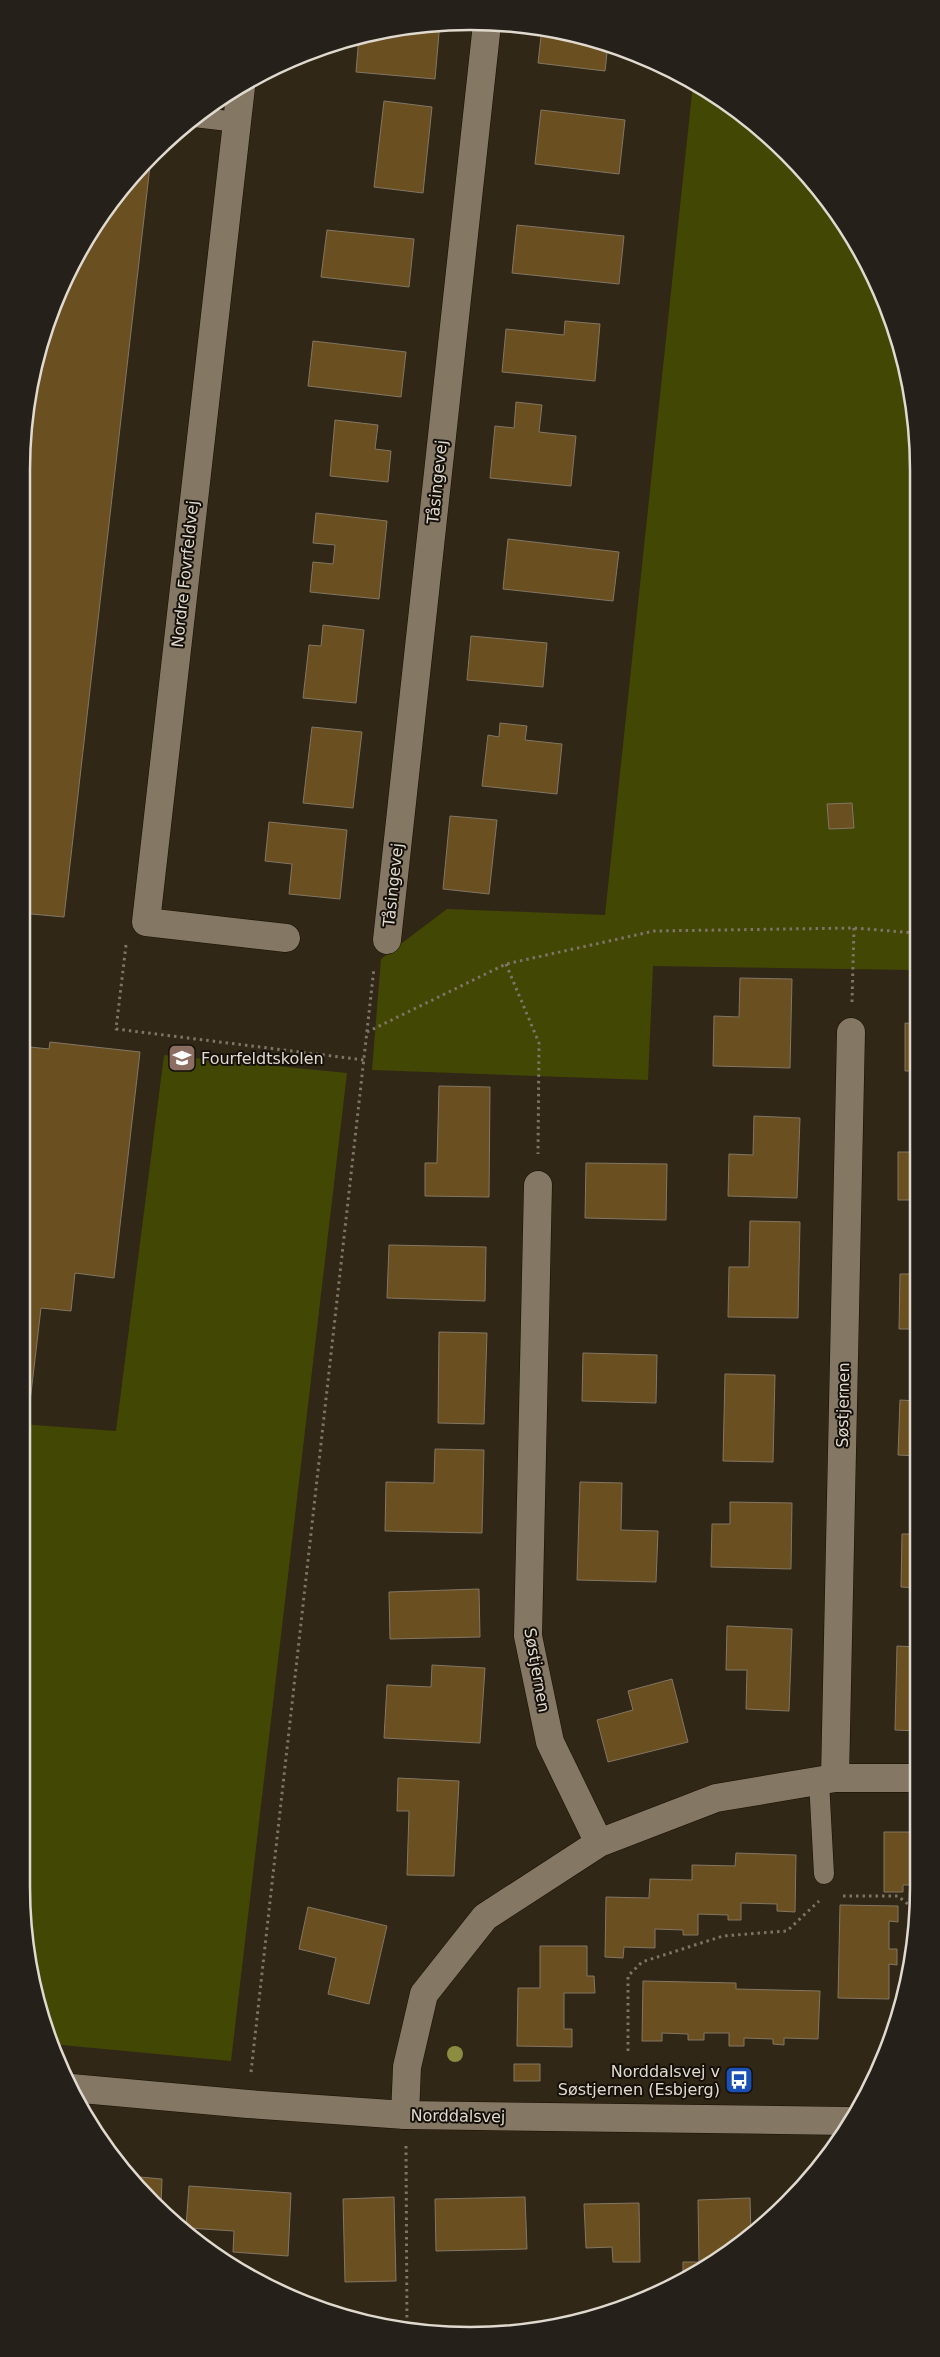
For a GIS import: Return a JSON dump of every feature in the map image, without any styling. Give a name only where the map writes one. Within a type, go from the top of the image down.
[{"type":"street","name":"Tåsingevej","points":[[387,940],[486,31]]},
{"type":"street","name":"Nordre Fovrfeldvej","points":[[146,922],[239,96]]},
{"type":"street","points":[[146,922],[286,938]]},
{"type":"street","name":"Søstjernen","points":[[827,1779],[851,1032]]},
{"type":"street","name":"Søstjernen","points":[[538,1185],[528,1636],[550,1742],[599,1843]]},
{"type":"street","points":[[406,2115],[407,2067],[424,1994],[485,1918],[599,1843],[716,1798],[827,1779],[910,1778]]},
{"type":"street","name":"Norddalsvej","points":[[79,2089],[248,2104],[406,2115],[842,2121]]},
{"type":"lane","points":[[206,118],[237,122]]},
{"type":"lane","points":[[824,1874],[827,1779]]},
{"type":"path","points":[[146,922],[128,930],[116,1029],[364,1060]]},
{"type":"path","points":[[367,1032],[506,964],[654,931],[854,928],[910,933]]},
{"type":"path","points":[[851,1032],[854,928]]},
{"type":"path","points":[[248,2104],[376,950],[387,940]]},
{"type":"path","points":[[506,964],[539,1043],[538,1185]]},
{"type":"path","points":[[628,2051],[628,1976],[642,1962],[723,1936],[787,1931],[824,1896]]},
{"type":"path","points":[[834,1896],[898,1896],[909,1905]]},
{"type":"path","points":[[406,2115],[406,2322]]},
{"type":"shaded area","points":[[692,90],[738,121],[760,139],[801,180],[819,202],[836,226],[865,275],[887,329],[902,384],[909,441],[910,470],[910,970],[653,966],[648,1080],[372,1070],[381,959],[447,909],[605,915]]},
{"type":"shaded area","points":[[164,1055],[347,1073],[231,2061],[59,2045],[38,1973],[31,1916],[30,1887],[30,1425],[116,1431]]},
{"type":"building","points":[[439,31],[435,79],[356,72],[358,44],[399,36]]},
{"type":"building","points":[[541,36],[607,52],[605,71],[538,63]]},
{"type":"building","points":[[384,101],[432,107],[423,193],[374,187]]},
{"type":"building","points":[[541,110],[625,120],[619,174],[535,164]]},
{"type":"building","points":[[150,169],[64,917],[30,914],[30,470],[34,413],[38,384],[53,329],[75,275],[104,226],[121,202]]},
{"type":"building","points":[[517,225],[624,236],[619,284],[512,273]]},
{"type":"building","points":[[327,230],[414,239],[409,287],[321,277]]},
{"type":"building","points":[[565,321],[600,324],[595,381],[502,372],[506,329],[564,335]]},
{"type":"building","points":[[313,341],[406,352],[401,397],[308,386]]},
{"type":"building","points":[[516,402],[542,405],[539,432],[576,436],[571,486],[490,478],[495,426],[514,428]]},
{"type":"building","points":[[335,420],[378,425],[375,449],[391,451],[388,482],[330,476]]},
{"type":"building","points":[[316,513],[387,521],[379,599],[310,592],[313,562],[333,564],[335,545],[313,543]]},
{"type":"building","points":[[508,539],[619,552],[613,601],[503,589]]},
{"type":"building","points":[[323,625],[364,630],[356,703],[303,698],[309,645],[321,646]]},
{"type":"building","points":[[471,636],[547,643],[543,687],[467,680]]},
{"type":"building","points":[[500,723],[527,726],[525,740],[562,744],[557,794],[482,786],[488,735],[499,737]]},
{"type":"building","points":[[312,727],[362,732],[353,808],[303,803]]},
{"type":"building","points":[[852,803],[854,828],[829,829],[827,804]]},
{"type":"building","points":[[450,816],[497,820],[489,894],[443,889]]},
{"type":"building","points":[[269,822],[347,830],[340,899],[289,894],[292,864],[265,861]]},
{"type":"building","points":[[740,978],[792,979],[790,1068],[713,1066],[714,1016],[739,1017]]},
{"type":"building","points":[[905,1023],[910,1023],[910,1071],[905,1071]]},
{"type":"building","points":[[50,1042],[140,1052],[114,1278],[75,1273],[71,1311],[41,1308],[30,1402],[30,1047],[49,1049]]},
{"type":"building","points":[[439,1086],[490,1087],[489,1197],[425,1196],[425,1163],[437,1163]]},
{"type":"building","points":[[754,1116],[800,1118],[797,1198],[728,1196],[729,1154],[753,1155]]},
{"type":"building","points":[[898,1152],[910,1152],[910,1200],[898,1200]]},
{"type":"building","points":[[586,1163],[667,1164],[666,1220],[585,1218]]},
{"type":"building","points":[[750,1221],[800,1222],[798,1318],[728,1317],[729,1267],[749,1267]]},
{"type":"building","points":[[389,1245],[486,1247],[485,1301],[387,1298]]},
{"type":"building","points":[[900,1274],[910,1274],[910,1329],[899,1329]]},
{"type":"building","points":[[439,1332],[487,1333],[484,1424],[438,1423]]},
{"type":"building","points":[[583,1353],[657,1355],[656,1403],[582,1401]]},
{"type":"building","points":[[725,1374],[775,1375],[773,1462],[723,1461]]},
{"type":"building","points":[[900,1400],[910,1401],[910,1456],[898,1455]]},
{"type":"building","points":[[435,1449],[484,1450],[482,1533],[385,1531],[386,1482],[434,1483]]},
{"type":"building","points":[[580,1482],[622,1483],[621,1530],[658,1531],[656,1582],[577,1580]]},
{"type":"building","points":[[730,1502],[792,1503],[791,1569],[711,1567],[712,1524],[730,1524]]},
{"type":"building","points":[[902,1534],[910,1534],[910,1588],[901,1587]]},
{"type":"building","points":[[479,1589],[480,1637],[390,1639],[389,1592]]},
{"type":"building","points":[[727,1626],[792,1629],[789,1711],[746,1709],[747,1670],[726,1670]]},
{"type":"building","points":[[897,1646],[910,1647],[910,1731],[895,1730]]},
{"type":"building","points":[[432,1665],[485,1668],[480,1743],[384,1738],[387,1685],[431,1687]]},
{"type":"building","points":[[672,1679],[688,1742],[608,1762],[597,1720],[633,1710],[628,1691]]},
{"type":"building","points":[[398,1778],[459,1781],[454,1876],[407,1875],[409,1811],[397,1811]]},
{"type":"building","points":[[884,1832],[910,1832],[910,1885],[903,1885],[903,1892],[884,1892]]},
{"type":"building","points":[[736,1853],[796,1855],[795,1912],[777,1911],[777,1904],[741,1903],[741,1920],[728,1920],[728,1915],[698,1914],[698,1935],[683,1935],[683,1930],[655,1929],[655,1948],[624,1947],[623,1958],[605,1957],[606,1897],[649,1898],[650,1879],[692,1880],[692,1865],[735,1866]]},
{"type":"building","points":[[840,1905],[898,1906],[898,1922],[889,1921],[889,1949],[897,1949],[897,1965],[889,1964],[889,1999],[838,1998]]},
{"type":"building","points":[[308,1907],[387,1926],[369,2004],[328,1994],[336,1958],[299,1949]]},
{"type":"building","points":[[540,1946],[587,1946],[587,1976],[594,1976],[595,1993],[564,1993],[564,2029],[572,2029],[572,2047],[517,2046],[518,1988],[540,1988]]},
{"type":"building","points":[[643,1981],[736,1983],[736,1989],[820,1991],[818,2039],[784,2038],[784,2045],[773,2044],[773,2039],[744,2038],[744,2046],[729,2046],[729,2033],[704,2033],[704,2040],[688,2040],[688,2034],[662,2033],[662,2041],[642,2041]]},
{"type":"building","points":[[514,2064],[540,2064],[540,2081],[514,2081]]},
{"type":"building","points":[[139,2177],[162,2179],[161,2200]]},
{"type":"building","points":[[189,2186],[291,2193],[288,2256],[233,2252],[234,2231],[193,2228],[186,2223]]},
{"type":"building","points":[[394,2197],[396,2281],[345,2282],[343,2199]]},
{"type":"building","points":[[525,2197],[527,2249],[436,2251],[435,2199]]},
{"type":"building","points":[[750,2198],[751,2226],[714,2253],[683,2272],[683,2262],[699,2262],[698,2200]]},
{"type":"building","points":[[639,2203],[640,2262],[613,2262],[612,2247],[586,2248],[584,2204]]},
{"type":"place","name":"Fourfeldtskolen","points":[[182,1058]]},
{"type":"place","name":"Norddalsvej v Søstjernen (Esbjerg)","points":[[739,2080]]}]
